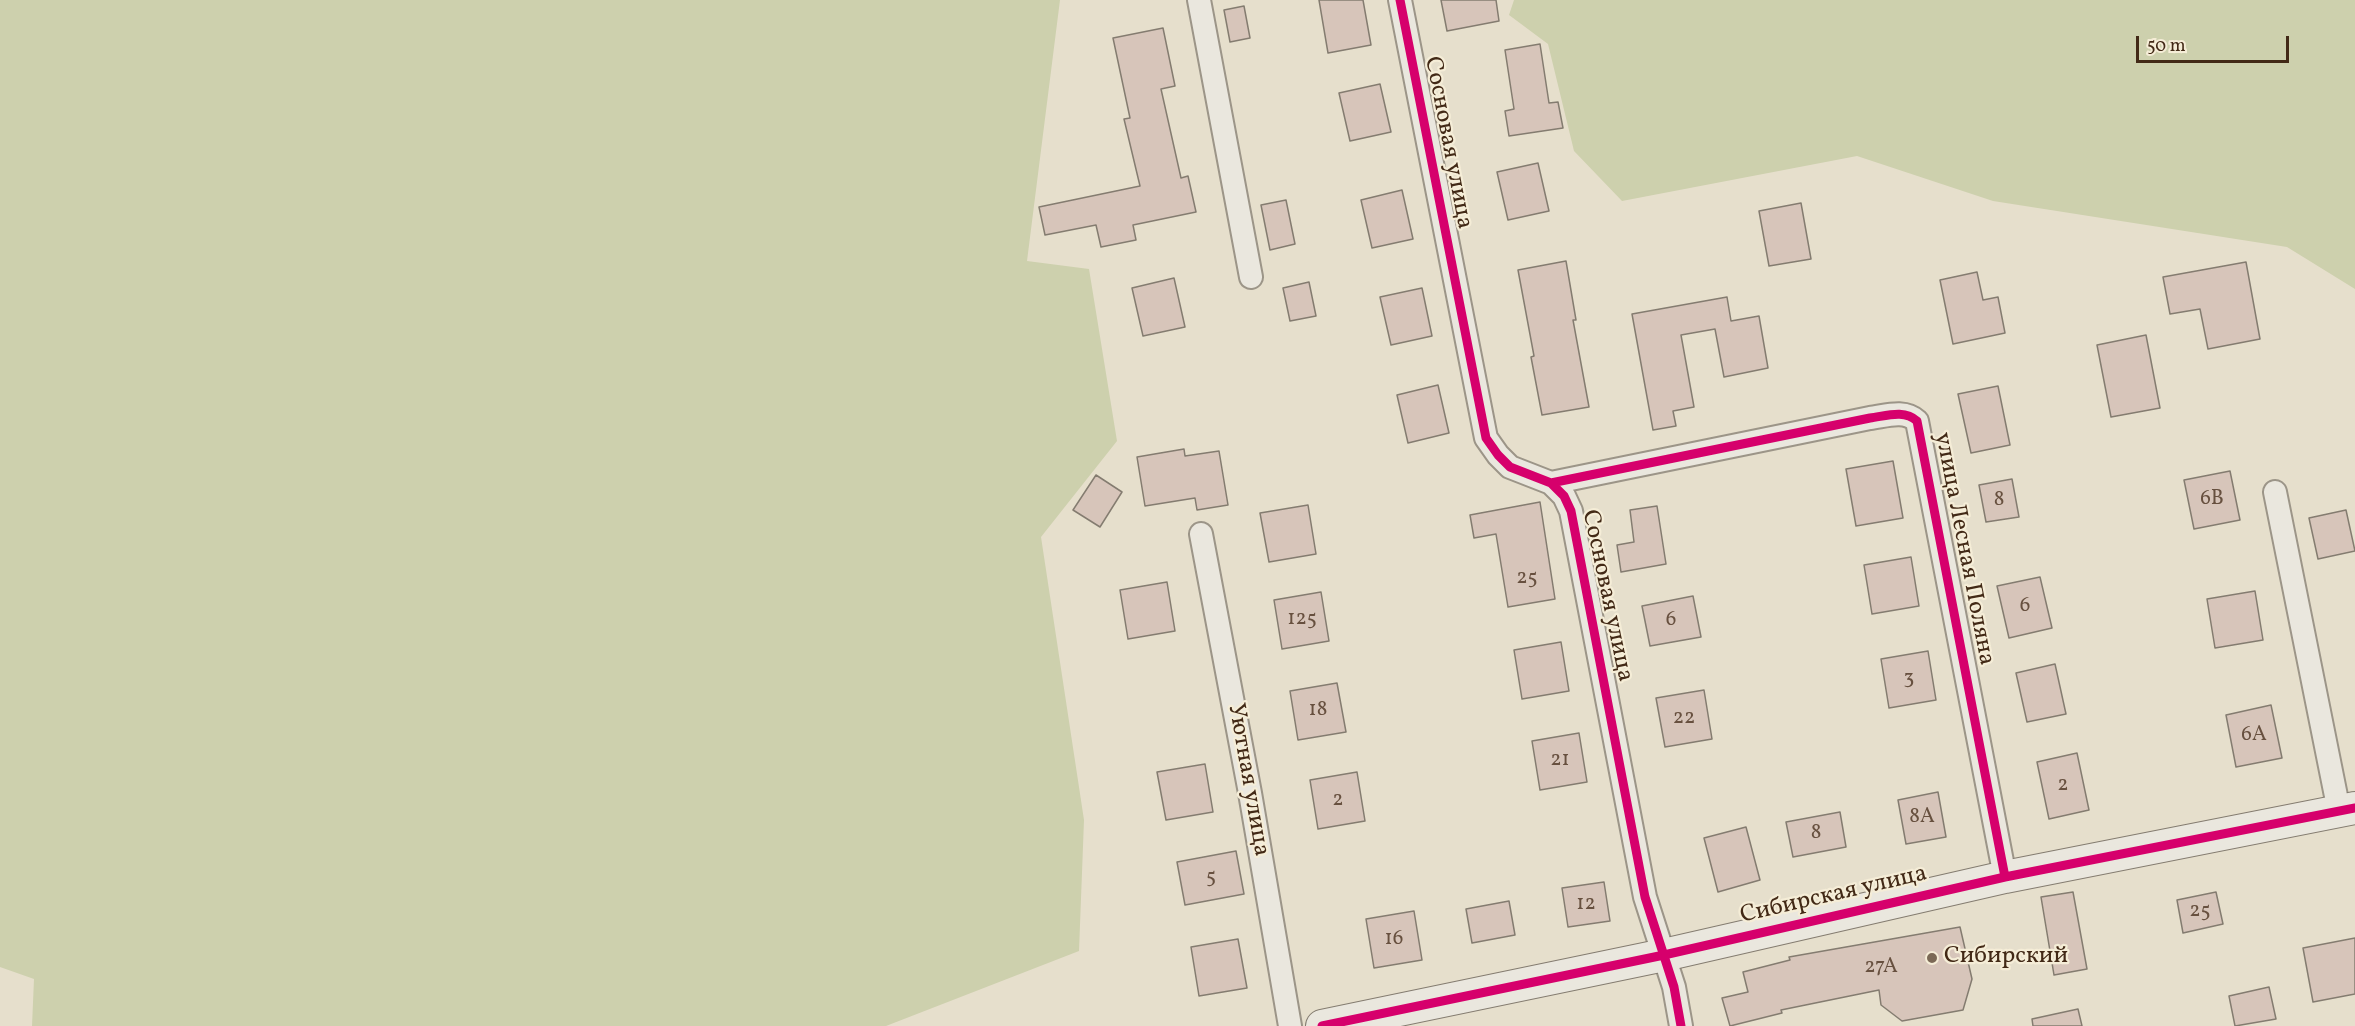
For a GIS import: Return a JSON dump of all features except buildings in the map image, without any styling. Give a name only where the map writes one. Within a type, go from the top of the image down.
[{"type":"street","points":[[1199,0],[1251,277]]},
{"type":"street","name":"Сосновая улица","points":[[1400,0],[1486,438],[1510,467],[1551,483],[1564,496],[1571,511],[1645,897],[1674,987],[1681,1026]]},
{"type":"street","name":"улица Лесная Поляна","points":[[1551,483],[1870,418],[1901,413],[1910,414],[1917,421],[2006,877]]},
{"type":"street","points":[[2276,492],[2347,809]]},
{"type":"street","name":"Уютная улица","points":[[1201,534],[1252,805],[1290,1026]]},
{"type":"street","name":"Сибирская улица","points":[[1322,1026],[1664,955],[2006,877],[2347,809]]},
{"type":"green space","points":[[0,0],[1060,0],[1027,261],[1089,269],[1117,441],[1041,537],[1084,820],[1079,951],[886,1026],[32,1026],[34,979],[0,967]]},
{"type":"green space","points":[[1514,0],[2355,0],[2355,289],[2287,247],[1993,201],[1857,156],[1622,201],[1574,151],[1548,44],[1509,15]]},
{"type":"cycle path","points":[[1400,0],[1486,438],[1510,467],[1551,483],[1564,496],[1571,511],[1645,897],[1674,987],[1681,1026]]},
{"type":"cycle path","points":[[1551,483],[1870,418],[1901,414],[1917,421],[2005,877]]},
{"type":"cycle path","points":[[1322,1026],[1664,955],[2005,877],[2355,808]]},
{"type":"place","name":"Сибирский","points":[[1932,958]]}]
